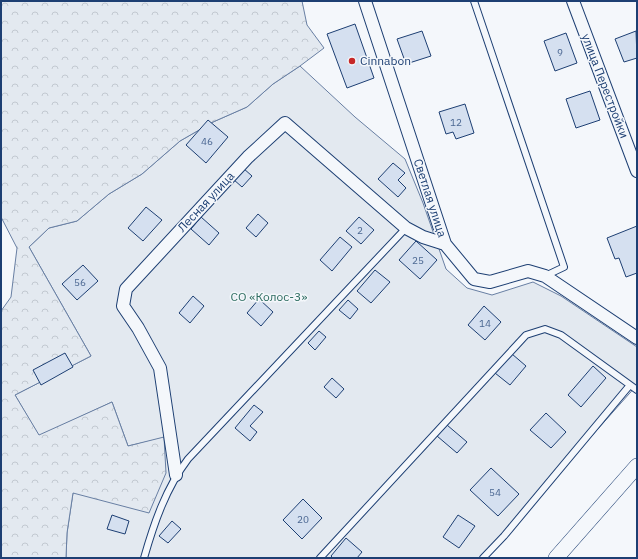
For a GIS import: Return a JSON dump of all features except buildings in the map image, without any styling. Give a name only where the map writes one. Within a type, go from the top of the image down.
[{"type":"street","name":"Светлая улица","points":[[365,1],[445,244],[474,279],[490,282],[528,271],[546,276],[637,338]]},
{"type":"street","name":"улица Перестройки","points":[[573,1],[637,171]]},
{"type":"street","name":"Лесная улица","points":[[176,475],[160,368],[138,328],[123,306],[126,289],[248,157],[285,123],[406,228],[423,237],[445,244]]},
{"type":"street","points":[[556,558],[637,466]]},
{"type":"lane","points":[[474,1],[564,267],[546,276]]},
{"type":"lane","points":[[144,558],[157,515],[176,475],[188,459],[406,228]]},
{"type":"lane","points":[[320,558],[526,335],[545,329],[561,335],[637,390]]},
{"type":"lane","points":[[483,558],[514,524],[630,385]]},
{"type":"green space","points":[[1,1],[302,1],[307,25],[324,48],[273,84],[247,107],[213,122],[180,141],[142,174],[109,194],[77,221],[49,228],[29,247],[91,356],[15,395],[39,435],[112,402],[128,446],[164,437],[166,473],[149,513],[73,493],[67,533],[66,558],[1,558],[1,311],[11,297],[17,248],[1,217]]},
{"type":"green space","name":"СО «Колос-3»","points":[[300,66],[355,117],[405,159],[423,203],[446,269],[467,288],[492,295],[533,282],[561,296],[637,347],[637,385],[483,558],[66,558],[67,533],[73,493],[164,438],[128,446],[112,402],[39,436],[15,395],[91,356],[29,247],[49,228],[77,221],[109,194],[142,174],[180,141],[213,122],[247,107],[273,84]]},
{"type":"place","name":"Cinnabon","points":[[352,61]]}]
